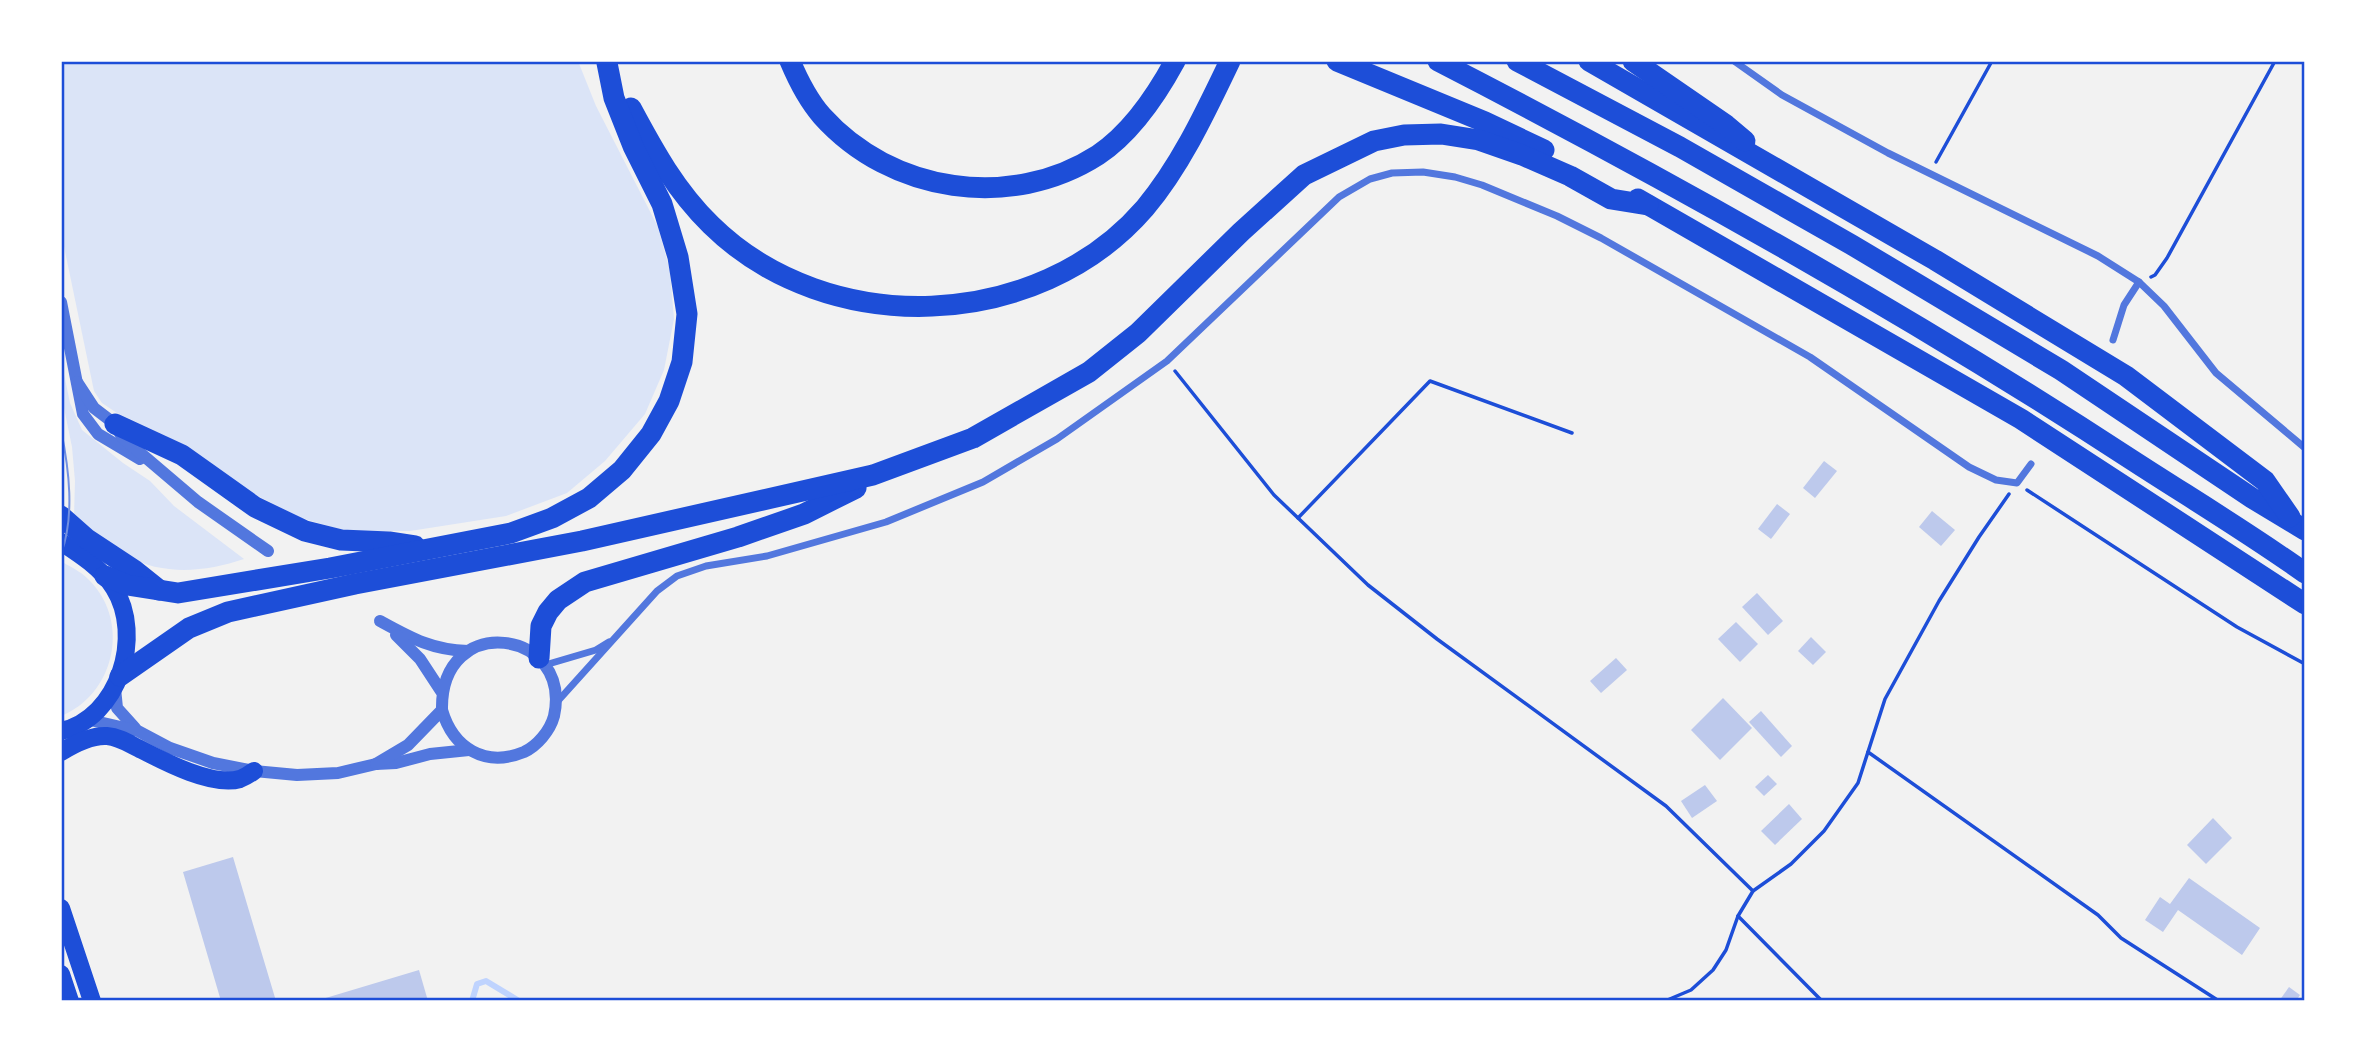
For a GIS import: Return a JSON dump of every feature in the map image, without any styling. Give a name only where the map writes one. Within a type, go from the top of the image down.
[{"type":"highway","points":[[790,61],[802,87],[820,114],[842,136],[900,171],[931,182],[964,188],[1035,183],[1072,169],[1100,153],[1128,129],[1153,97],[1175,61]]},
{"type":"highway","points":[[607,62],[652,148],[675,185],[712,226],[756,261],[802,283],[843,298],[881,305],[915,307],[963,304],[1016,293],[1058,276],[1112,240],[1144,208],[1173,167],[1208,107],[1230,61]]},
{"type":"highway","points":[[1337,61],[1485,122],[1576,165],[1648,205],[2021,419],[2305,604]]},
{"type":"highway","points":[[1438,61],[1683,190],[1782,246],[2042,401],[2305,573]]},
{"type":"highway","points":[[1517,61],[1680,147],[1852,245],[2061,370],[2252,498],[2299,526]]},
{"type":"highway","points":[[1589,61],[1935,260],[2126,376],[2265,481],[2299,526]]},
{"type":"highway","points":[[1633,61],[1726,125],[1769,164]]},
{"type":"highway","points":[[105,576],[127,585],[178,593],[330,568],[511,533],[552,518],[589,498],[622,470],[651,434],[669,401],[682,362],[687,314],[678,257],[662,204],[614,98],[607,62]]},
{"type":"highway","points":[[118,682],[189,628],[228,612],[355,584],[582,541],[873,475],[973,438],[1089,372],[1138,333],[1241,232],[1304,175],[1374,141],[1404,135],[1441,134],[1479,140],[1570,176],[1611,199],[1648,205]]},
{"type":"highway","points":[[115,424],[182,455],[255,507],[305,531],[341,540],[389,542],[431,549]]},
{"type":"highway","points":[[542,661],[541,626],[548,612],[558,600],[585,582],[738,537],[804,514],[856,488],[873,475]]},
{"type":"highway","points":[[61,516],[87,539],[161,591]]},
{"type":"main road","points":[[61,542],[84,556],[116,590],[126,618],[128,644],[118,682],[102,705],[63,733]]},
{"type":"main road","points":[[61,752],[79,742],[105,736],[119,738],[190,772],[218,779],[238,780],[254,771]]},
{"type":"main road","points":[[61,908],[92,1001]]},
{"type":"main road","points":[[61,974],[70,1001]]},
{"type":"street","points":[[1734,61],[1782,96],[2098,256],[2139,282],[2164,306],[2216,373],[2305,449]]},
{"type":"street","points":[[557,702],[554,682],[542,661],[523,647],[505,642],[486,644],[468,651],[446,675],[441,691],[442,710],[447,726],[456,739],[469,750],[488,757],[508,757],[526,751],[542,738],[552,721],[557,702],[568,687],[657,591],[677,576],[706,566],[796,549],[886,522],[983,482],[1057,439],[1167,361],[1339,197],[1370,179],[1392,173],[1423,172],[1455,177],[1482,185],[1557,216],[1601,238],[1810,357],[1969,467],[1996,480],[2017,483],[2031,464]]},
{"type":"street","points":[[2113,340],[2124,305],[2139,282]]},
{"type":"street","points":[[61,302],[83,414],[90,426],[113,444],[164,474]]},
{"type":"street","points":[[77,382],[94,408],[115,424],[122,437],[220,519],[268,551]]},
{"type":"street","points":[[441,691],[420,659],[380,621],[430,646],[468,651]]},
{"type":"street","points":[[542,661],[596,650],[618,636]]},
{"type":"street","points":[[118,682],[117,708],[126,721],[138,731],[170,748],[213,763],[254,771],[297,775],[324,774],[396,763],[430,754],[469,750]]},
{"type":"street","points":[[376,764],[408,746],[442,710]]},
{"type":"street","points":[[86,719],[138,731]]},
{"type":"path","points":[[1930,173],[1992,61]]},
{"type":"path","points":[[2139,282],[2155,275],[2167,258],[2275,61]]},
{"type":"path","points":[[1167,361],[1275,495],[1368,584],[1427,632],[1666,806],[1753,891]]},
{"type":"path","points":[[1298,518],[1430,381],[1572,433]]},
{"type":"path","points":[[1664,1001],[1690,990],[1713,970],[1726,950],[1738,916],[1753,891],[1791,863],[1824,831],[1858,783],[1885,699],[1939,601],[2017,483],[2237,627],[2305,664]]},
{"type":"path","points":[[1868,752],[2098,915],[2121,938],[2220,1001]]},
{"type":"path","points":[[1738,916],[1822,1001]]},
{"type":"shaded area","points":[[61,61],[578,61],[596,106],[658,227],[670,271],[674,319],[664,370],[645,414],[605,461],[567,493],[506,516],[410,531],[346,531],[301,518],[250,492],[189,447],[117,413],[102,403],[94,391],[61,232]]},
{"type":"shaded area","points":[[61,359],[70,403],[82,430],[150,481],[174,506],[244,559],[200,569],[155,567],[120,552],[74,517],[75,481],[72,447],[61,393]]},
{"type":"shaded area","points":[[64,563],[87,578],[103,598],[113,637],[111,656],[94,692],[79,706],[61,716],[61,568]]},
{"type":"building","points":[[1824,461],[1837,471],[1815,498],[1803,488]]},
{"type":"building","points":[[1777,504],[1790,514],[1771,539],[1758,529]]},
{"type":"building","points":[[1932,511],[1955,530],[1941,546],[1919,527]]},
{"type":"building","points":[[1757,593],[1783,621],[1768,635],[1742,607]]},
{"type":"building","points":[[1736,622],[1758,644],[1740,662],[1718,639]]},
{"type":"building","points":[[1811,637],[1826,652],[1813,665],[1798,651]]},
{"type":"building","points":[[1616,658],[1627,670],[1601,693],[1590,681]]},
{"type":"building","points":[[1723,698],[1752,728],[1720,760],[1691,730]]},
{"type":"building","points":[[1761,711],[1792,746],[1781,757],[1749,722]]},
{"type":"building","points":[[1768,775],[1777,784],[1764,796],[1755,787]]},
{"type":"building","points":[[1705,785],[1717,801],[1692,818],[1681,801]]},
{"type":"building","points":[[1789,804],[1802,819],[1775,845],[1761,831]]},
{"type":"building","points":[[2213,818],[2232,838],[2206,864],[2187,845]]},
{"type":"building","points":[[233,857],[276,1001],[221,1001],[183,872]]},
{"type":"building","points":[[2189,878],[2260,928],[2242,955],[2178,910],[2163,932],[2145,920],[2160,897],[2170,904]]},
{"type":"building","points":[[419,970],[428,1001],[319,1001],[319,1000]]},
{"type":"building","points":[[2289,987],[2300,995],[2296,1001],[2279,1001]]},
{"type":"waterway","points":[[472,1001],[477,984],[486,981],[519,1001]]},
{"type":"tram line","points":[[61,430],[68,476],[69,508],[61,554]]}]
